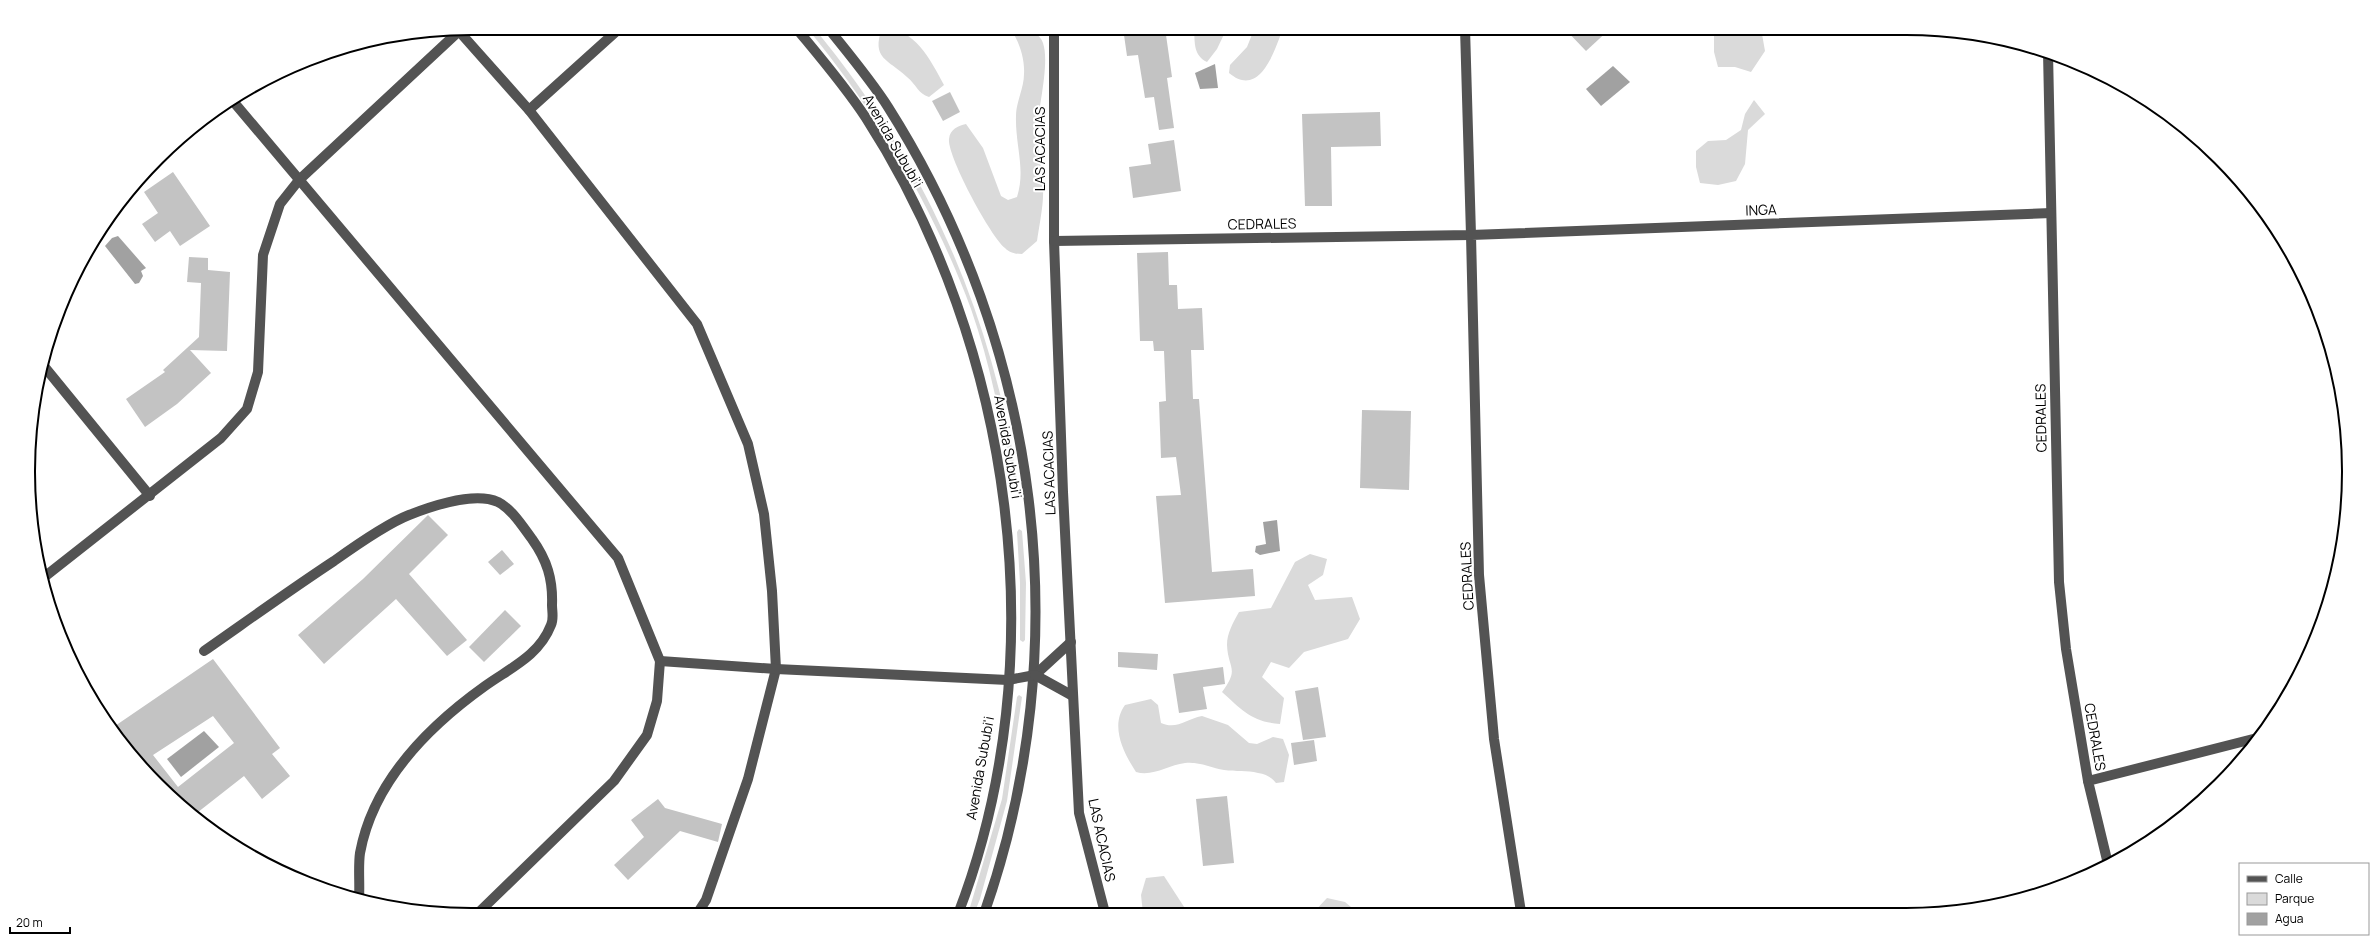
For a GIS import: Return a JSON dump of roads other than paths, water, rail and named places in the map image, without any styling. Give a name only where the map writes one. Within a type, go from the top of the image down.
[{"type":"street","points":[[462,35],[529,110],[697,324],[748,444],[764,514],[772,591],[776,669],[748,779],[706,900],[701,908]]},
{"type":"street","points":[[529,110],[612,35]]},
{"type":"street","name":"Avenida Sububi'i","points":[[802,35],[833,73],[866,118],[907,190],[933,244],[961,311],[988,405],[1002,480],[1011,582],[1008,680],[993,796],[968,889],[960,908]]},
{"type":"street","name":"Avenida Sububi'i","points":[[833,35],[887,106],[922,165],[958,238],[986,311],[1011,398],[1030,500],[1035,585],[1035,675],[1016,801],[986,908]]},
{"type":"street","name":"LAS ACACIAS","points":[[1054,35],[1054,241],[1079,813],[1104,908]]},
{"type":"street","name":"CEDRALES","points":[[1465,35],[1479,575],[1494,739],[1519,908]]},
{"type":"street","points":[[48,575],[150,496],[221,438],[247,408],[258,372],[263,255],[280,204],[299,180],[453,36]]},
{"type":"street","name":"CEDRALES","points":[[2048,59],[2059,582],[2066,649],[2088,781],[2107,859]]},
{"type":"street","points":[[236,104],[618,558],[660,661],[658,701],[647,734],[614,781],[483,908]]},
{"type":"street","name":"INGA","points":[[1471,235],[2051,213]]},
{"type":"street","name":"CEDRALES","points":[[1054,241],[1471,235]]},
{"type":"street","points":[[47,370],[150,496]]},
{"type":"street","points":[[204,651],[351,549],[407,516],[434,507],[475,498],[498,502],[520,522],[543,554],[553,586],[552,624],[547,634],[529,657],[486,685],[450,713],[417,745],[397,771],[377,804],[365,835],[360,854],[359,893]]},
{"type":"street","points":[[660,661],[776,669],[1008,680],[1035,675],[1071,642]]},
{"type":"street","points":[[1035,675],[1073,696]]},
{"type":"street","name":"CEDRALES","points":[[2088,781],[2250,740]]},
{"type":"water","points":[[1215,64],[1218,88],[1200,89],[1195,73]]},
{"type":"water","points":[[1613,66],[1630,82],[1601,106],[1586,89]]},
{"type":"water","points":[[118,236],[146,268],[141,271],[143,276],[139,283],[135,284],[105,246],[112,238]]},
{"type":"water","points":[[1277,520],[1280,551],[1260,555],[1255,552],[1256,546],[1266,544],[1263,522]]},
{"type":"water","points":[[204,731],[219,747],[181,777],[167,759]]}]
